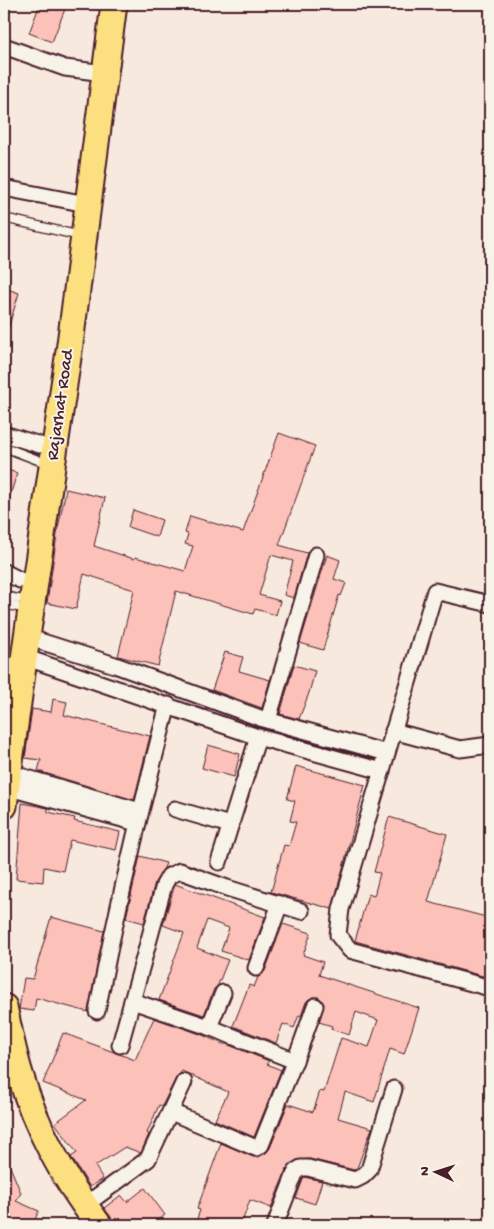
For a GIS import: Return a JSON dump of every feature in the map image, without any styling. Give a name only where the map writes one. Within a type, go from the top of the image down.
[{"type":"main road","name":"Rajarhat Road","points":[[6,788],[70,344],[99,72],[102,4]]},
{"type":"main road","name":"Rajarhat Road","points":[[4,683],[11,593],[39,452],[76,202],[99,72],[114,4]]},
{"type":"main road","points":[[4,1007],[19,1074],[30,1105],[44,1138],[87,1219]]},
{"type":"main road","points":[[4,1078],[23,1131],[51,1187],[87,1219]]},
{"type":"street","points":[[4,46],[65,68],[99,72]]},
{"type":"street","points":[[4,188],[76,202]]},
{"type":"street","points":[[4,434],[39,452]]},
{"type":"street","points":[[266,720],[316,555]]},
{"type":"street","points":[[490,604],[435,591],[341,909],[338,935],[350,950],[490,988]]},
{"type":"street","points":[[25,647],[85,655],[258,737],[382,771]]},
{"type":"street","points":[[25,647],[78,676],[171,695],[387,753]]},
{"type":"street","points":[[78,676],[85,655]]},
{"type":"street","points":[[97,1011],[114,924],[139,817],[171,695]]},
{"type":"street","points":[[393,731],[460,749],[490,745]]},
{"type":"street","points":[[219,862],[258,737]]},
{"type":"street","points":[[6,788],[139,817]]},
{"type":"street","points":[[175,809],[230,825]]},
{"type":"street","points":[[120,1045],[164,885],[169,876],[180,871],[301,911]]},
{"type":"street","points":[[256,968],[280,904]]},
{"type":"street","points":[[209,1027],[223,993]]},
{"type":"street","points":[[132,1001],[209,1027],[295,1061]]},
{"type":"street","points":[[171,1112],[256,1148],[261,1145],[295,1061],[314,1006]]},
{"type":"street","points":[[87,1219],[148,1159],[184,1082]]},
{"type":"street","points":[[275,1225],[296,1170],[308,1168],[354,1180],[363,1176],[369,1170],[394,1090]]},
{"type":"lane","points":[[4,218],[72,234]]},
{"type":"lane","points":[[4,447],[39,452]]},
{"type":"lane","points":[[258,737],[266,720]]},
{"type":"building","points":[[40,4],[67,4],[52,42],[29,33]]},
{"type":"building","points":[[4,288],[19,293],[7,332],[4,332]]},
{"type":"building","points":[[279,433],[315,446],[279,545],[307,553],[294,598],[284,595],[293,561],[271,555],[259,595],[280,601],[276,615],[255,609],[253,614],[176,591],[158,666],[118,656],[134,590],[84,574],[76,609],[47,603],[66,489],[105,498],[94,546],[134,559],[135,557],[185,571],[193,546],[185,544],[188,534],[185,533],[190,516],[243,532]]},
{"type":"building","points":[[4,469],[17,473],[7,506],[4,506]]},
{"type":"building","points":[[133,510],[162,520],[157,537],[128,527]]},
{"type":"building","points":[[327,555],[340,560],[334,579],[346,583],[341,596],[339,595],[323,650],[300,643]]},
{"type":"building","points":[[225,652],[243,657],[239,671],[270,680],[262,708],[212,690]]},
{"type":"building","points":[[294,665],[315,671],[299,719],[280,714]]},
{"type":"building","points":[[53,699],[67,702],[64,715],[150,736],[134,800],[38,771],[41,760],[25,758],[32,709],[51,712]]},
{"type":"building","points":[[208,745],[240,754],[234,777],[202,768]]},
{"type":"building","points":[[296,766],[365,785],[332,909],[271,892],[284,845],[289,846],[296,822],[290,821],[295,801],[287,799]]},
{"type":"building","points":[[22,803],[48,808],[48,812],[75,818],[74,821],[120,832],[116,850],[70,840],[63,871],[44,867],[43,882],[16,879]]},
{"type":"building","points":[[389,817],[447,834],[428,902],[490,918],[490,978],[355,941],[368,894],[374,896],[380,873],[374,872]]},
{"type":"building","points":[[140,856],[166,863],[155,882],[144,923],[126,918]]},
{"type":"building","points":[[175,884],[265,917],[249,960],[221,951],[229,928],[207,920],[197,948],[228,960],[204,1015],[159,1000],[184,933],[163,925]]},
{"type":"building","points":[[51,917],[104,931],[88,1012],[36,998],[34,1011],[19,1009],[24,978],[33,979]]},
{"type":"building","points":[[283,924],[311,933],[303,955],[323,962],[319,975],[419,1008],[404,1054],[390,1049],[374,1102],[345,1092],[338,1118],[372,1128],[357,1168],[354,1170],[310,1159],[297,1160],[287,1168],[271,1208],[250,1200],[241,1225],[195,1225],[200,1210],[197,1209],[221,1143],[253,1157],[266,1153],[270,1148],[288,1104],[313,1112],[320,1091],[324,1092],[341,1038],[369,1047],[378,1020],[356,1012],[349,1035],[331,1029],[332,1026],[319,1022],[324,1004],[319,997],[314,997],[306,1002],[294,1028],[283,1024],[276,1043],[233,1026],[249,985],[254,987],[258,977],[265,971]]},
{"type":"building","points":[[154,1018],[269,1061],[267,1064],[281,1070],[254,1137],[215,1120],[228,1092],[182,1071],[176,1078],[162,1106],[159,1105],[141,1153],[125,1147],[95,1166],[103,1179],[90,1187],[71,1157],[77,1153],[55,1123],[86,1100],[43,1083],[63,1033],[135,1060]]},
{"type":"building","points":[[4,1152],[21,1193],[16,1201],[39,1211],[32,1225],[4,1225]]},
{"type":"building","points":[[304,1177],[322,1181],[315,1204],[296,1198]]},
{"type":"building","points":[[145,1188],[165,1215],[152,1225],[113,1225],[111,1217],[104,1208],[121,1195],[127,1202]]}]
